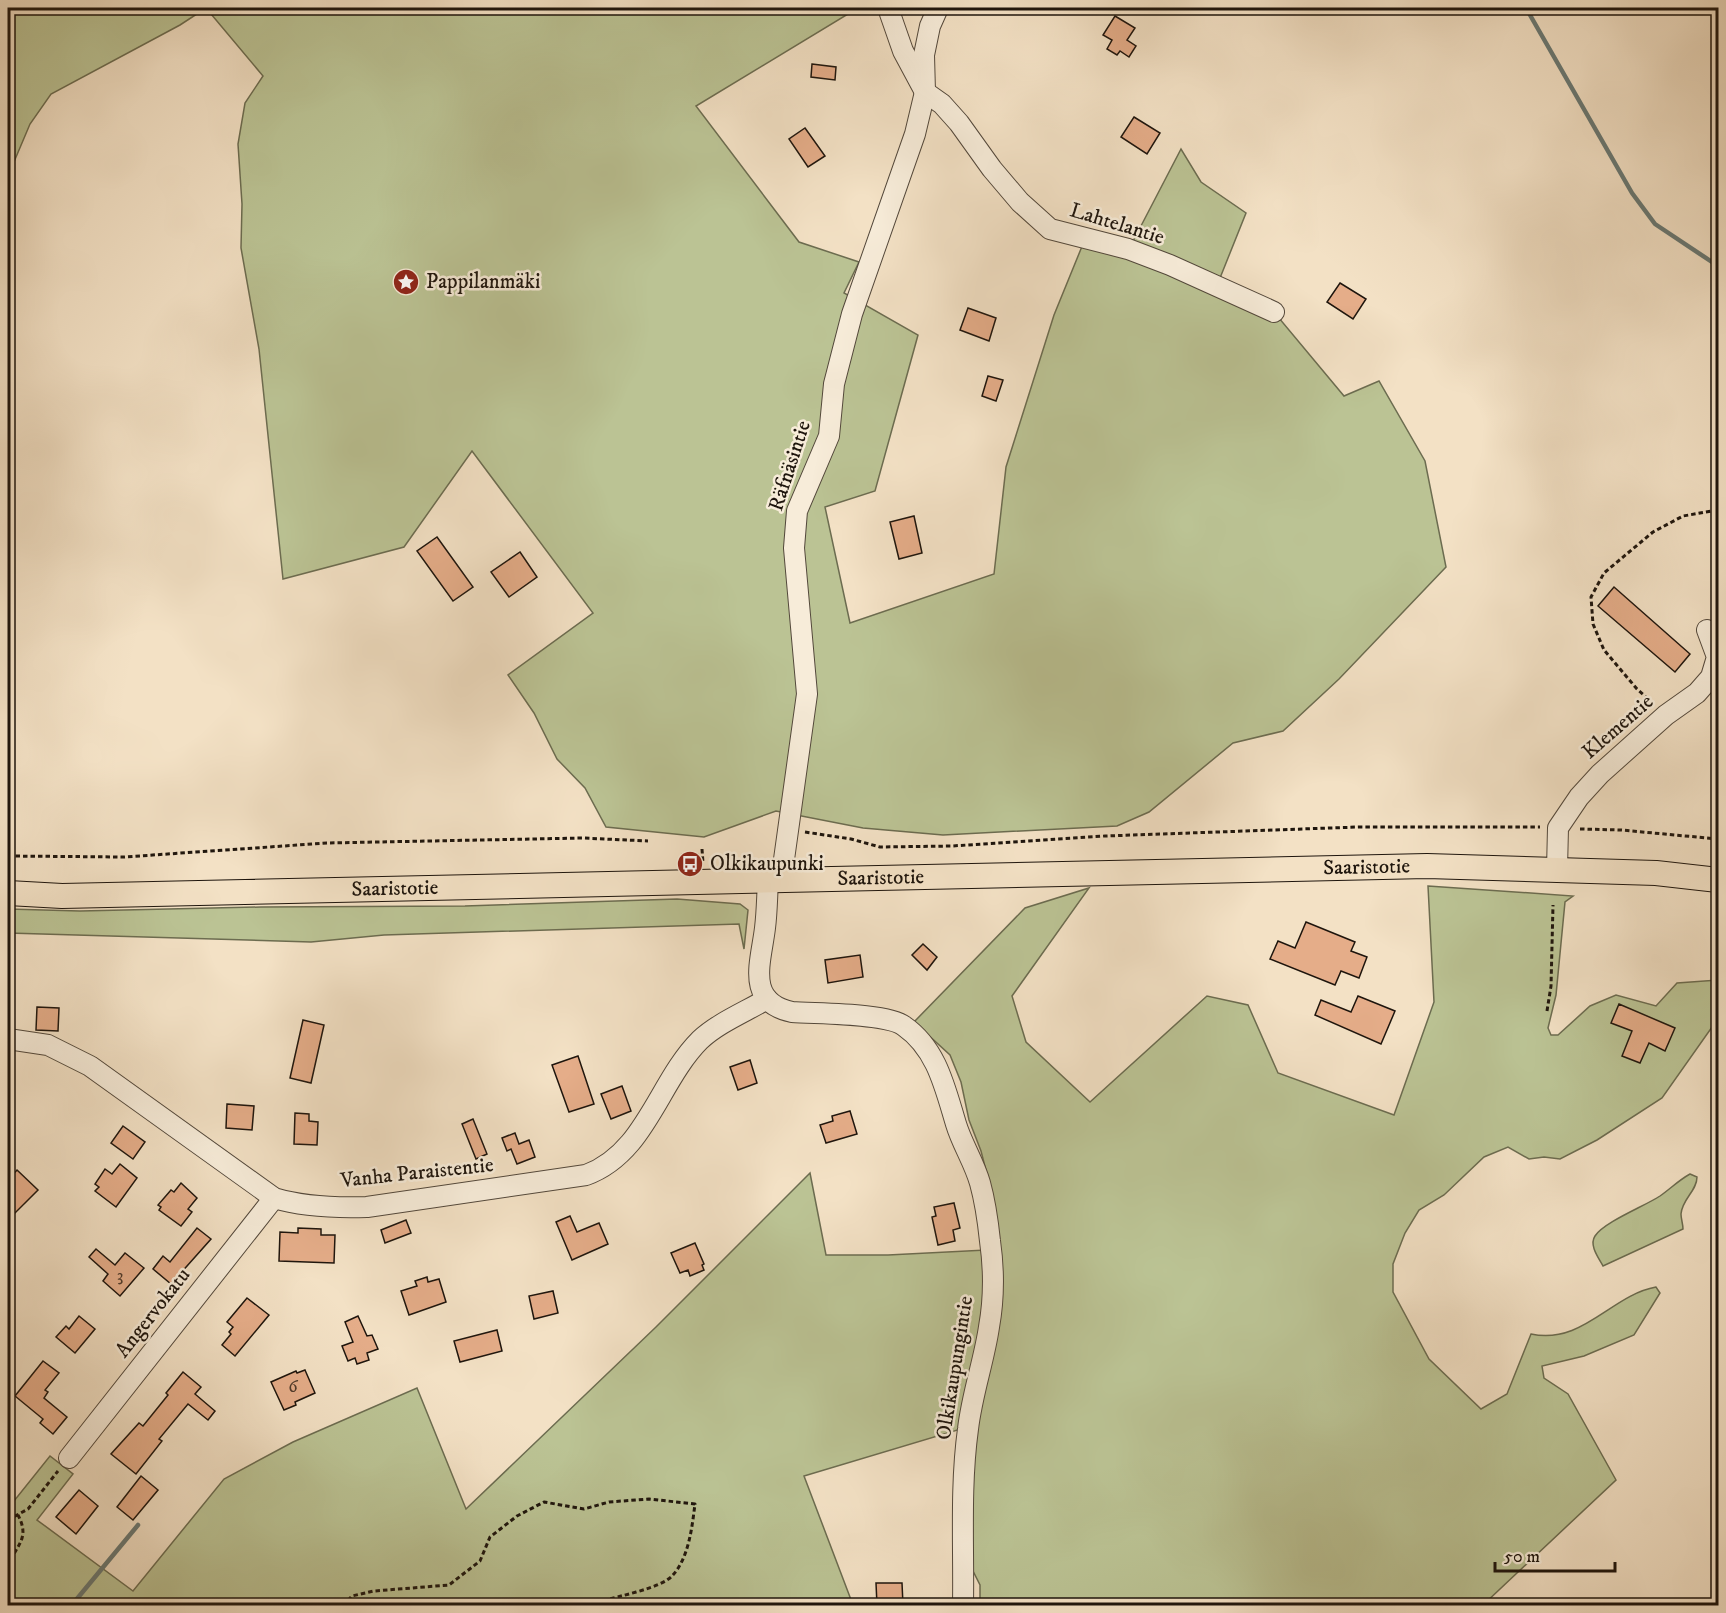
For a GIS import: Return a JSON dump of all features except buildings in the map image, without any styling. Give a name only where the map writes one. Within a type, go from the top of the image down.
[{"type":"main road","name":"Saaristotie","points":[[8,894],[62,896],[1427,866],[1557,868],[1656,873],[1719,880]]},
{"type":"street","points":[[888,8],[903,51],[925,92]]},
{"type":"street","name":"Räfnäsintie","points":[[775,881],[788,830],[807,694],[794,548],[797,511],[829,436],[834,384],[852,314],[915,134],[925,92],[924,55],[930,26],[938,8]]},
{"type":"street","name":"Lahtelantie","points":[[925,92],[942,104],[959,123],[999,178],[1020,202],[1050,229],[1128,249],[1170,265],[1274,312]]},
{"type":"street","name":"Klementie","points":[[1558,828],[1579,796],[1600,774],[1666,715],[1697,693],[1711,677],[1717,657],[1707,630]]},
{"type":"street","points":[[1557,868],[1558,828]]},
{"type":"street","points":[[767,999],[758,972],[775,881]]},
{"type":"street","name":"Vanha Paraistentie","points":[[8,1039],[48,1045],[90,1066],[274,1198],[294,1204],[346,1208],[367,1207],[586,1175],[600,1169],[615,1159],[634,1139],[675,1073],[700,1041],[714,1030],[767,999]]},
{"type":"street","name":"Olkikaupungintie","points":[[767,999],[779,1009],[792,1012],[876,1018],[903,1025],[937,1064],[957,1126],[980,1182],[991,1242],[993,1286],[990,1325],[971,1405],[967,1437],[962,1508],[963,1605]]},
{"type":"street","name":"Angervokatu","points":[[69,1458],[274,1198]]},
{"type":"path","points":[[1666,715],[1637,689],[1604,650],[1593,624],[1591,597],[1604,573],[1653,532],[1683,516],[1719,510]]},
{"type":"path","points":[[788,830],[851,839],[880,847],[952,846],[1105,836],[1358,827],[1621,830],[1719,839]]},
{"type":"path","points":[[8,856],[124,856],[327,843],[583,838],[648,841]]},
{"type":"path","points":[[696,864],[703,864],[702,849]]},
{"type":"path","points":[[1547,1011],[1551,986],[1553,905]]},
{"type":"path","points":[[8,1520],[28,1509],[69,1458]]},
{"type":"path","points":[[343,1605],[352,1596],[374,1591],[449,1585],[480,1561],[490,1537],[517,1516],[544,1502],[584,1509],[609,1502],[649,1498],[695,1504],[691,1534],[684,1557],[672,1576],[647,1588],[602,1601],[597,1605]]},
{"type":"path","points":[[8,1567],[23,1539],[24,1526],[18,1515]]},
{"type":"path","points":[[8,1592],[19,1605]]},
{"type":"path","points":[[61,1605],[65,1600]]},
{"type":"green space","points":[[8,8],[206,8],[180,25],[51,94],[30,124],[8,176]]},
{"type":"green space","points":[[206,8],[858,8],[696,106],[799,242],[859,262],[844,293],[918,335],[875,491],[825,507],[850,623],[994,574],[1006,467],[1054,315],[1085,239],[1129,249],[1181,149],[1201,182],[1246,213],[1216,288],[1274,312],[1344,396],[1379,381],[1425,461],[1446,567],[1339,679],[1283,731],[1233,743],[1149,812],[1117,826],[943,835],[863,828],[776,811],[704,837],[606,827],[585,788],[557,759],[534,713],[508,675],[593,613],[472,451],[404,547],[283,579],[259,349],[241,248],[242,204],[238,144],[245,103],[263,76]]},
{"type":"green space","points":[[1428,886],[1573,896],[1565,902],[1556,995],[1548,1028],[1551,1035],[1558,1035],[1590,1006],[1616,995],[1656,1006],[1677,983],[1718,980],[1717,1020],[1662,1098],[1597,1140],[1560,1159],[1544,1157],[1529,1159],[1508,1147],[1484,1157],[1444,1195],[1419,1210],[1405,1233],[1393,1264],[1393,1292],[1429,1359],[1481,1409],[1507,1394],[1531,1334],[1549,1335],[1582,1326],[1625,1299],[1656,1287],[1660,1293],[1634,1335],[1584,1356],[1542,1366],[1544,1378],[1568,1394],[1616,1480],[1483,1605],[980,1605],[980,1585],[972,1569],[969,1507],[977,1417],[989,1182],[981,1151],[969,1120],[961,1082],[950,1055],[914,1022],[1025,908],[1089,888],[1012,996],[1026,1042],[1090,1102],[1207,996],[1248,1005],[1278,1073],[1394,1115],[1434,1002]]},
{"type":"green space","points":[[677,899],[740,904],[748,910],[744,949],[739,924],[384,935],[311,942],[8,933],[8,909],[80,911],[465,906]]},
{"type":"green space","points":[[810,1173],[826,1255],[888,1255],[986,1250],[984,1313],[961,1429],[804,1476],[853,1605],[8,1605],[8,1497],[14,1501],[50,1456],[73,1474],[37,1520],[133,1591],[224,1479],[293,1442],[417,1388],[466,1509],[656,1327]]},
{"type":"green space","points":[[1690,1174],[1697,1177],[1695,1187],[1682,1209],[1683,1229],[1603,1266],[1595,1251],[1593,1240],[1595,1236],[1607,1225],[1660,1196]]},
{"type":"waterway","points":[[1526,8],[1632,193],[1655,224],[1718,266]]},
{"type":"waterway","points":[[71,1606],[138,1525]]},
{"type":"place","name":"Pappilanmäki","points":[[406,282]]},
{"type":"place","name":"Olkikaupunki","points":[[690,864]]}]
